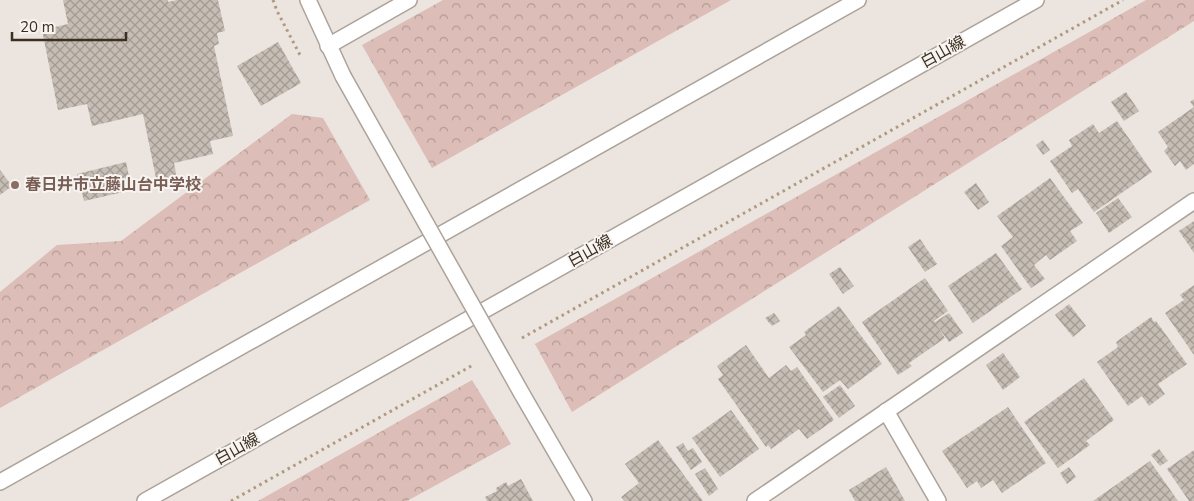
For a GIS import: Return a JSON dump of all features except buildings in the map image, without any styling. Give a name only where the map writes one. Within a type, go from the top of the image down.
[{"type":"street","points":[[308,0],[343,76],[584,501]]},
{"type":"street","points":[[328,46],[409,0]]},
{"type":"street","points":[[0,482],[858,0]]},
{"type":"street","name":"白山線","points":[[144,501],[1036,0]]},
{"type":"street","points":[[755,501],[1194,200]]},
{"type":"street","points":[[886,411],[938,501]]},
{"type":"path","points":[[517,340],[1123,0]]},
{"type":"path","points":[[231,501],[474,365]]},
{"type":"green space","points":[[443,0],[731,0],[432,168],[362,45]]},
{"type":"green space","points":[[1146,0],[1194,0],[1194,21],[572,412],[535,344]]},
{"type":"green space","points":[[292,114],[323,118],[370,200],[0,408],[0,292],[57,245],[121,241]]},
{"type":"green space","points":[[472,380],[511,444],[407,501],[258,501]]},
{"type":"place","name":"春日井市立藤山台中学校","points":[[15,185]]}]
